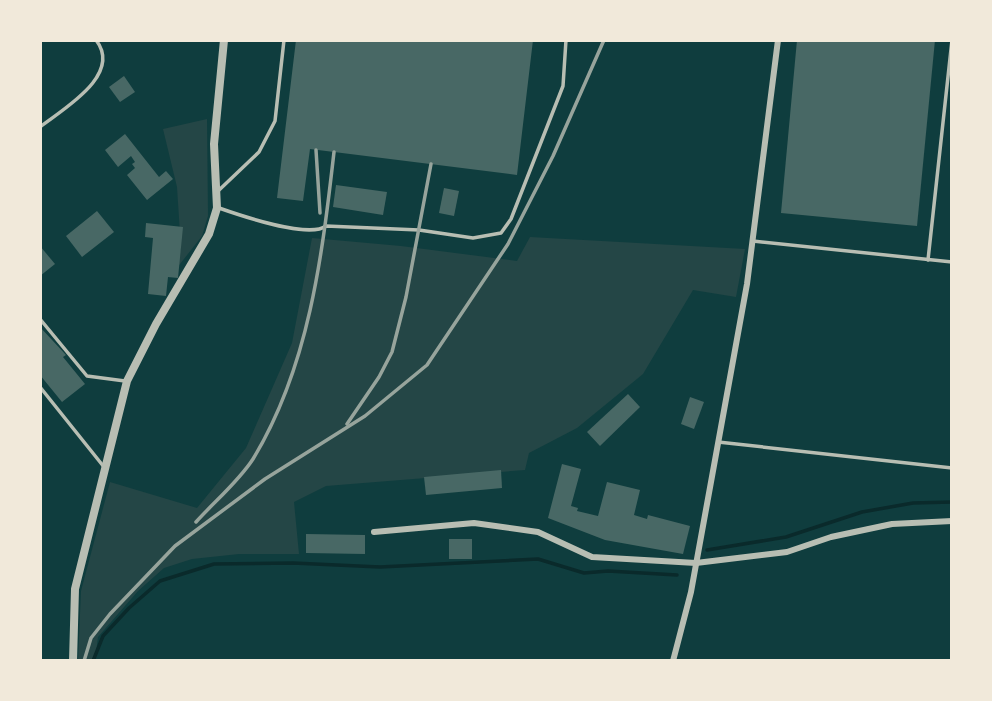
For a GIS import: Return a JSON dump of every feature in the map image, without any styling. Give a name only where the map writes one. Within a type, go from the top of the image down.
[{"type":"street","points":[[73,661],[75,589],[127,381],[156,324],[209,234],[216,208],[214,144],[224,40]]},
{"type":"street","points":[[673,661],[696,563],[747,284],[778,40]]},
{"type":"street","points":[[374,532],[474,523],[538,532],[592,557],[696,563],[788,552],[831,537],[892,524],[952,521]]},
{"type":"lane","points":[[40,127],[91,87],[99,76],[103,57],[96,40]]},
{"type":"lane","points":[[216,193],[260,152],[275,121],[284,40]]},
{"type":"lane","points":[[216,208],[264,223],[307,229],[321,230],[326,226],[419,230],[473,238],[500,233],[511,219],[563,86],[566,40]]},
{"type":"lane","points":[[928,260],[952,40]]},
{"type":"lane","points":[[753,240],[952,262]]},
{"type":"lane","points":[[40,319],[88,376],[127,381]]},
{"type":"lane","points":[[40,387],[105,468]]},
{"type":"lane","points":[[718,442],[952,468]]},
{"type":"shaded area","points":[[207,119],[208,216],[202,236],[169,278],[181,249],[177,187],[163,129]]},
{"type":"shaded area","points":[[530,237],[745,249],[736,297],[693,290],[643,374],[577,428],[529,453],[525,470],[326,486],[294,502],[299,554],[239,554],[192,559],[164,568],[138,591],[98,637],[95,661],[78,661],[81,591],[110,482],[197,508],[246,448],[292,343],[312,238],[517,261]]},
{"type":"building","points":[[296,40],[533,40],[517,175],[310,149],[303,201],[277,198]]},
{"type":"building","points":[[797,40],[935,40],[917,226],[781,213]]},
{"type":"building","points":[[124,76],[135,92],[120,102],[109,87]]},
{"type":"building","points":[[125,134],[159,177],[166,171],[173,179],[147,200],[127,175],[135,168],[131,156],[118,167],[105,150]]},
{"type":"building","points":[[336,185],[387,192],[383,215],[333,207]]},
{"type":"building","points":[[444,188],[459,191],[454,216],[439,213]]},
{"type":"building","points":[[97,211],[114,232],[82,257],[66,236]]},
{"type":"building","points":[[146,223],[183,227],[178,278],[168,277],[166,296],[148,294],[153,238],[145,237]]},
{"type":"building","points":[[40,246],[55,264],[40,276]]},
{"type":"building","points":[[40,327],[66,355],[63,357],[85,384],[62,402],[40,375]]},
{"type":"building","points":[[628,394],[640,407],[600,446],[587,432]]},
{"type":"building","points":[[690,397],[704,402],[694,429],[681,424]]},
{"type":"building","points":[[562,464],[581,469],[571,506],[578,508],[577,511],[598,516],[607,482],[640,490],[634,515],[647,519],[648,515],[690,526],[683,554],[605,540],[548,518]]},
{"type":"building","points":[[501,470],[502,488],[426,495],[424,477]]},
{"type":"building","points":[[306,534],[365,535],[365,554],[306,553]]},
{"type":"building","points":[[449,539],[472,539],[472,559],[449,559]]},
{"type":"waterway","points":[[707,550],[786,537],[862,512],[913,503],[952,502]]},
{"type":"waterway","points":[[93,661],[103,636],[160,581],[214,564],[293,563],[380,567],[538,559],[584,573],[608,571],[677,575]]},
{"type":"railway","points":[[84,661],[91,638],[110,614],[175,546],[265,479],[365,416],[427,365],[508,244],[553,156],[604,40]]},
{"type":"railway","points":[[316,150],[320,213]]},
{"type":"railway","points":[[196,522],[253,459],[288,387],[300,349],[318,271],[334,152]]},
{"type":"railway","points":[[347,424],[379,377],[392,352],[406,297],[431,164]]}]
